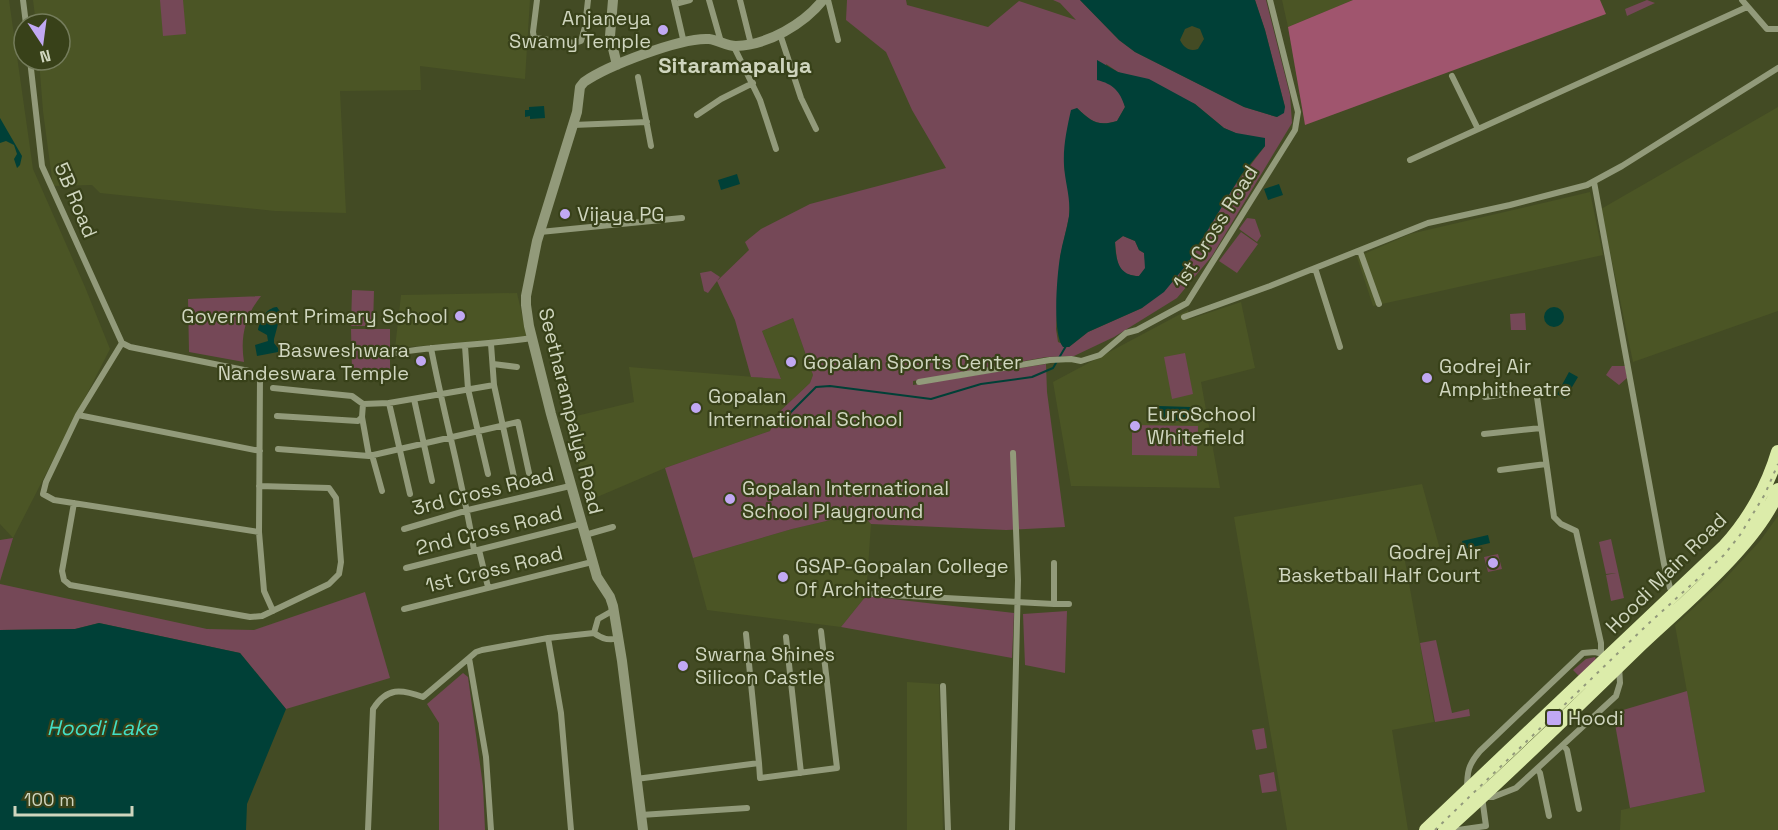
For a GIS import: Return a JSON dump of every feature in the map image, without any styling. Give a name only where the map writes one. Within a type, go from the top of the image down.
[{"type":"main road","name":"Hoodi Main Road","points":[[1426,830],[1610,658],[1738,532],[1754,508],[1778,452]]},
{"type":"main road","name":"Hoodi Main Road","points":[[1445,830],[1482,797],[1610,658],[1745,543],[1772,504],[1778,490]]},
{"type":"street","points":[[537,0],[534,38],[575,44],[581,41],[588,0]]},
{"type":"street","points":[[613,0],[610,36],[617,65]]},
{"type":"street","points":[[684,43],[674,2],[690,0]]},
{"type":"street","points":[[709,0],[721,43]]},
{"type":"street","points":[[740,0],[751,44]]},
{"type":"street","name":"Seetharampalya Road","points":[[643,830],[614,610],[610,597],[599,583],[582,530],[532,338],[526,296],[540,232],[577,112],[580,87],[584,82],[632,58],[684,43],[709,39],[734,46],[751,44],[780,34],[799,24],[824,0]]},
{"type":"street","points":[[828,0],[838,40]]},
{"type":"street","name":"1st Cross Road","points":[[919,381],[1050,360],[1081,361],[1100,354],[1126,333],[1137,330],[1187,303],[1295,130],[1298,119],[1291,82],[1270,0]]},
{"type":"street","points":[[1742,0],[1767,29],[1778,29]]},
{"type":"street","points":[[1410,160],[1747,7]]},
{"type":"street","points":[[780,34],[801,98],[816,129]]},
{"type":"street","points":[[734,46],[753,83],[776,149]]},
{"type":"street","points":[[1184,317],[1428,223],[1510,205],[1594,182],[1778,68]]},
{"type":"street","name":"5B Road","points":[[31,72],[42,166],[122,343]]},
{"type":"street","points":[[1452,76],[1478,129]]},
{"type":"street","points":[[638,77],[651,146]]},
{"type":"street","points":[[698,115],[721,99],[753,83]]},
{"type":"street","points":[[572,125],[646,122]]},
{"type":"street","points":[[1594,182],[1665,564],[1670,588],[1675,595]]},
{"type":"street","points":[[540,232],[682,218]]},
{"type":"street","points":[[1360,251],[1379,304]]},
{"type":"street","points":[[1315,268],[1340,347]]},
{"type":"street","points":[[396,352],[532,338]]},
{"type":"street","points":[[259,532],[54,500],[43,494],[46,482],[78,415],[122,343],[130,347],[249,371],[260,376],[259,532],[264,591],[273,611]]},
{"type":"street","points":[[491,344],[494,385],[514,477]]},
{"type":"street","points":[[465,346],[468,389],[488,474]]},
{"type":"street","points":[[431,348],[449,437],[476,550],[488,587]]},
{"type":"street","points":[[493,364],[517,366]]},
{"type":"street","points":[[273,388],[352,396],[363,404],[389,403],[494,385]]},
{"type":"street","points":[[1485,397],[1536,390],[1554,517],[1561,524],[1576,531],[1601,643],[1610,658]]},
{"type":"street","points":[[414,399],[432,481]]},
{"type":"street","points":[[389,403],[410,494]]},
{"type":"street","points":[[363,404],[362,417],[382,491]]},
{"type":"street","points":[[78,415],[260,452]]},
{"type":"street","points":[[276,416],[358,421],[362,417]]},
{"type":"street","points":[[278,449],[371,455],[518,422],[529,473]]},
{"type":"street","points":[[1484,434],[1541,428]]},
{"type":"street","points":[[1012,830],[1018,603],[1013,453]]},
{"type":"street","points":[[1500,470],[1546,464]]},
{"type":"street","points":[[74,503],[62,571],[64,580],[70,585],[250,617],[262,616],[329,584],[339,574],[341,562],[336,498],[328,488],[259,486]]},
{"type":"street","name":"3rd Cross Road","points":[[404,529],[468,510],[570,486]]},
{"type":"street","name":"2nd Cross Road","points":[[406,568],[476,550],[582,530],[613,527]]},
{"type":"street","name":"1st Cross Road","points":[[404,609],[592,562]]},
{"type":"street","points":[[1054,563],[1054,604]]},
{"type":"street","points":[[873,594],[1069,604]]},
{"type":"street","points":[[594,633],[597,619],[614,610]]},
{"type":"street","points":[[746,634],[760,778],[837,768],[822,631]]},
{"type":"street","points":[[368,830],[373,709],[387,693],[405,692],[423,697],[476,652],[482,650],[594,633],[600,638],[612,640],[619,638]]},
{"type":"street","points":[[786,637],[801,772]]},
{"type":"street","points":[[548,639],[561,713],[571,830]]},
{"type":"street","name":"Hoodi Main Road","points":[[1467,791],[1470,763],[1480,751],[1583,653],[1610,658],[1620,682],[1616,696],[1516,788],[1493,797],[1482,797]]},
{"type":"street","points":[[469,658],[486,757],[491,830]]},
{"type":"street","points":[[942,686],[948,830]]},
{"type":"street","points":[[1563,745],[1567,750],[1579,809]]},
{"type":"street","points":[[636,779],[759,763]]},
{"type":"street","points":[[1537,769],[1540,773],[1549,816]]},
{"type":"street","points":[[1458,830],[1486,826],[1482,797]]},
{"type":"street","points":[[640,815],[747,808]]},
{"type":"shaded area","points":[[0,0],[9,0],[12,21],[12,72],[19,72],[33,169],[110,349],[13,538],[0,524]]},
{"type":"shaded area","points":[[33,0],[530,0],[525,79],[420,66],[421,90],[340,91],[346,213],[275,211],[100,193],[92,185],[53,186],[40,72],[72,72],[72,12],[34,12]]},
{"type":"shaded area","points":[[160,0],[183,0],[186,34],[163,36]]},
{"type":"shaded area","points":[[847,0],[906,0],[907,5],[988,27],[1019,1],[1076,20],[1060,3],[1053,0],[1080,0],[1119,40],[1135,52],[1244,107],[1277,117],[1285,107],[1255,0],[1266,0],[1290,95],[1292,123],[1212,256],[1177,298],[1114,337],[1074,356],[1046,357],[913,381],[913,385],[1046,364],[1047,392],[1065,527],[1006,530],[871,524],[861,513],[792,529],[693,558],[665,468],[770,431],[777,414],[810,383],[813,375],[793,318],[762,331],[781,379],[751,377],[735,320],[717,281],[749,250],[745,242],[761,229],[810,204],[946,168],[912,110],[886,52],[846,20]],"holes":[[[1106,64],[1118,72],[1195,104],[1224,128],[1265,146],[1142,308],[1088,332],[1069,347],[1058,342],[1056,329],[1060,257],[1069,217],[1070,198],[1064,166],[1077,108],[1095,122],[1117,121],[1125,107],[1121,93],[1109,83]]]},
{"type":"shaded area","points":[[1282,0],[1353,0],[1288,27]]},
{"type":"shaded area","points":[[1353,0],[1600,0],[1606,14],[1305,125],[1288,27]]},
{"type":"shaded area","points":[[1647,0],[1655,3],[1627,16],[1625,9]]},
{"type":"shaded area","points":[[1778,107],[1778,311],[1633,362],[1601,209]]},
{"type":"shaded area","points":[[1590,192],[1603,255],[1373,306],[1357,257],[1410,234]]},
{"type":"shaded area","points":[[1247,218],[1255,219],[1261,236],[1257,242],[1239,229]]},
{"type":"shaded area","points":[[1241,232],[1258,244],[1237,273],[1219,261]]},
{"type":"shaded area","points":[[1123,236],[1135,241],[1139,250],[1144,253],[1146,268],[1139,276],[1126,273],[1119,266],[1115,242]]},
{"type":"shaded area","points":[[711,271],[720,277],[708,293],[704,291],[700,273]]},
{"type":"shaded area","points":[[352,290],[374,291],[373,326],[351,326]]},
{"type":"shaded area","name":"Government Primary School","points":[[517,293],[527,337],[395,348],[401,295]]},
{"type":"shaded area","points":[[261,296],[251,311],[245,327],[244,362],[189,352],[188,299]]},
{"type":"shaded area","name":"EuroSchool Whitefield","points":[[1241,302],[1255,368],[1201,382],[1220,488],[1071,486],[1053,382],[1188,310],[1190,319]]},
{"type":"shaded area","points":[[1525,313],[1526,330],[1511,330],[1510,314]]},
{"type":"shaded area","name":"Gopalan International School","points":[[793,318],[813,375],[810,383],[777,414],[770,431],[665,468],[590,500],[564,419],[634,402],[629,367],[781,379],[762,331]]},
{"type":"shaded area","points":[[351,329],[390,329],[390,370],[352,370]]},
{"type":"shaded area","points":[[1185,353],[1193,394],[1172,399],[1164,357]]},
{"type":"shaded area","points":[[1612,366],[1625,366],[1627,378],[1619,385],[1606,375]]},
{"type":"shaded area","points":[[1132,425],[1198,426],[1197,456],[1132,455]]},
{"type":"shaded area","points":[[1422,484],[1441,553],[1405,561],[1434,722],[1392,730],[1408,830],[1287,830],[1234,517]]},
{"type":"shaded area","name":"GSAP-Gopalan College Of Architecture","points":[[862,513],[871,524],[866,596],[841,627],[707,610],[693,558],[792,529]]},
{"type":"shaded area","points":[[1778,516],[1778,830],[1620,830],[1621,810],[1705,792],[1675,625],[1721,583],[1760,541]]},
{"type":"shaded area","points":[[13,538],[0,581],[0,540]]},
{"type":"shaded area","points":[[1611,539],[1624,598],[1611,601],[1606,575],[1616,573],[1606,574],[1599,542]]},
{"type":"shaded area","name":"Godrej Air Basketball Half Court","points":[[1498,554],[1502,569],[1488,572],[1484,557]]},
{"type":"shaded area","points":[[0,584],[207,629],[254,630],[365,592],[390,678],[286,709],[240,653],[99,623],[75,629],[0,630]]},
{"type":"shaded area","points":[[866,596],[1014,613],[1012,658],[841,627]]},
{"type":"shaded area","points":[[1067,611],[1065,673],[1025,665],[1023,614]]},
{"type":"shaded area","points":[[1436,640],[1452,713],[1469,709],[1470,716],[1435,722],[1420,643]]},
{"type":"shaded area","points":[[1595,657],[1596,660],[1579,676],[1573,670],[1586,659]]},
{"type":"shaded area","points":[[463,673],[468,677],[483,786],[485,830],[439,830],[439,723],[427,704]]},
{"type":"shaded area","points":[[907,682],[939,684],[943,830],[907,830]]},
{"type":"shaded area","points":[[1687,691],[1705,792],[1630,808],[1613,713]]},
{"type":"shaded area","points":[[1264,728],[1267,748],[1256,750],[1252,730]]},
{"type":"shaded area","points":[[1274,772],[1277,791],[1262,793],[1259,775]]},
{"type":"water","points":[[1080,0],[1255,0],[1285,107],[1284,113],[1277,117],[1244,107],[1135,52],[1119,40]],"holes":[[[1192,26],[1200,29],[1204,39],[1198,49],[1190,50],[1185,47],[1180,40],[1185,29]]]},
{"type":"water","points":[[1097,60],[1118,72],[1149,79],[1195,104],[1224,128],[1236,133],[1265,138],[1265,146],[1241,175],[1188,263],[1164,292],[1142,308],[1088,332],[1069,347],[1063,347],[1057,330],[1056,304],[1060,257],[1069,216],[1064,158],[1071,110],[1077,108],[1095,122],[1104,123],[1117,121],[1125,107],[1115,89],[1097,80]],"holes":[[[1123,236],[1135,241],[1139,250],[1144,253],[1145,268],[1139,276],[1122,270],[1117,261],[1115,249],[1115,242]]]},
{"type":"water","points":[[544,106],[545,118],[525,117],[525,110],[529,110],[529,107]]},
{"type":"water","points":[[0,118],[22,156],[17,168],[14,159],[17,154],[14,145],[6,141],[0,143]]},
{"type":"water","points":[[737,174],[740,184],[721,190],[718,180]]},
{"type":"water","points":[[1279,184],[1283,195],[1268,200],[1264,189]]},
{"type":"water","points":[[277,307],[281,313],[274,339],[278,352],[257,356],[255,345],[268,341],[267,335],[258,330],[260,322],[267,312]]},
{"type":"water","points":[[1554,307],[1561,310],[1564,317],[1561,324],[1554,327],[1547,324],[1544,317],[1547,310]]},
{"type":"water","points":[[1569,372],[1578,377],[1565,399],[1557,394]]},
{"type":"water","points":[[1159,406],[1191,407],[1190,421],[1159,420]]},
{"type":"water","points":[[1488,535],[1490,543],[1464,549],[1462,541]]},
{"type":"water","name":"Hoodi Lake","points":[[99,623],[240,653],[286,709],[247,804],[246,830],[0,830],[0,630],[75,629]]},
{"type":"waterway","points":[[780,423],[816,387],[830,386],[931,399],[981,384],[1032,377],[1053,368],[1066,346]]},
{"type":"railway","points":[[1435,830],[1647,625],[1724,555],[1740,535],[1765,494],[1778,464]]},
{"type":"place","name":"Anjaneya Swamy Temple","points":[[663,30]]},
{"type":"place","name":"Vijaya PG","points":[[565,214]]},
{"type":"place","name":"Government Primary School","points":[[460,316]]},
{"type":"place","name":"Basweshwara Nandeswara Temple","points":[[421,361]]},
{"type":"place","name":"Gopalan Sports Center","points":[[791,362]]},
{"type":"place","name":"Godrej Air Amphitheatre","points":[[1427,378]]},
{"type":"place","name":"Gopalan International School","points":[[696,408]]},
{"type":"place","name":"EuroSchool Whitefield","points":[[1135,426]]},
{"type":"place","name":"Gopalan International School Playground","points":[[730,499]]},
{"type":"place","name":"Godrej Air Basketball Half Court","points":[[1493,563]]},
{"type":"place","name":"GSAP-Gopalan College Of Architecture","points":[[783,577]]},
{"type":"place","name":"Swarna Shines Silicon Castle","points":[[683,666]]},
{"type":"place","name":"Hoodi","points":[[1554,718]]},
{"type":"district","name":"Sitaramapalya","points":[[735,65]]}]
